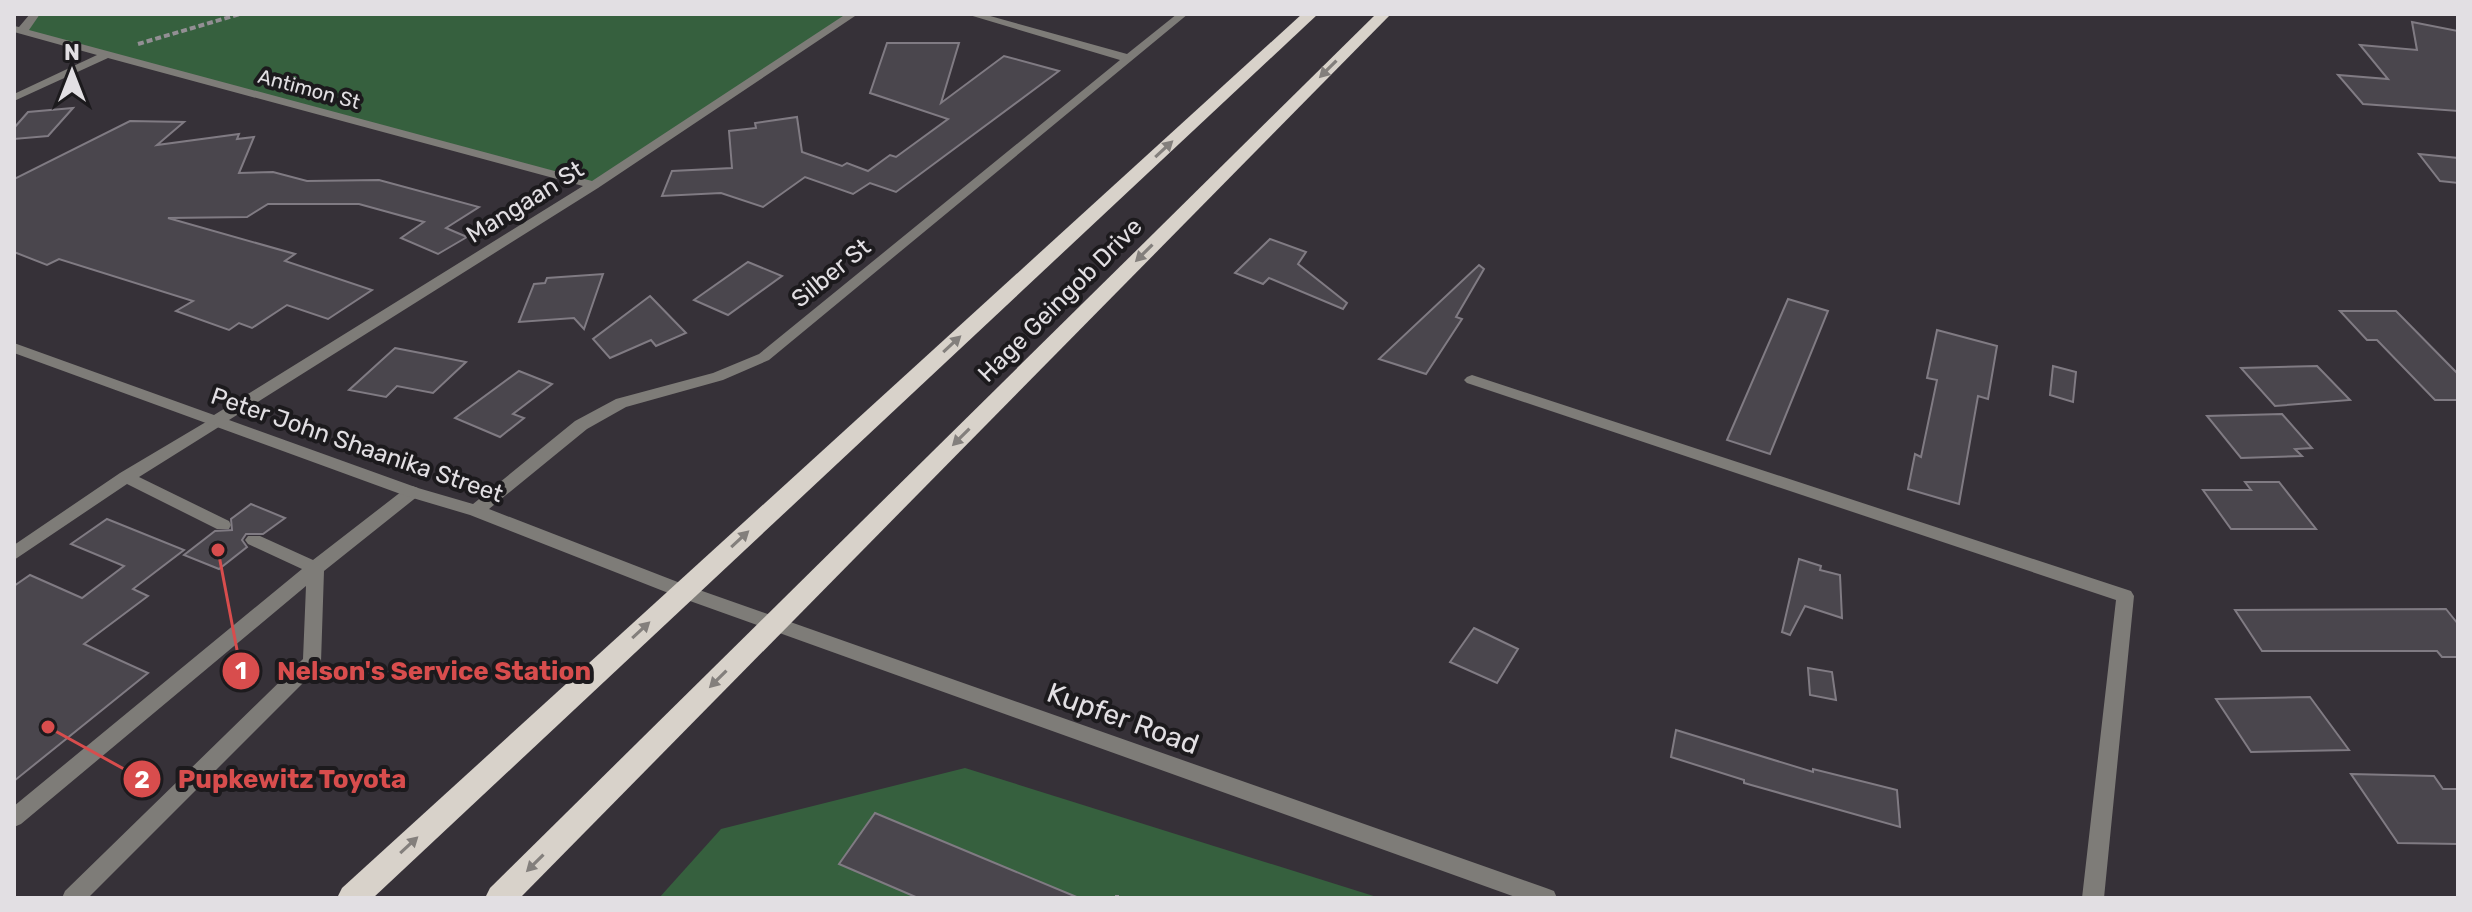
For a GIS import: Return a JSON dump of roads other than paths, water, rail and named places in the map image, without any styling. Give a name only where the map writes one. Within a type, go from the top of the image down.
[{"type":"highway","name":"Hage Geingob Drive","points":[[352,898],[1311,14]]},
{"type":"highway","name":"Hage Geingob Drive","points":[[500,898],[1384,14]]},
{"type":"street","points":[[18,30],[35,14]]},
{"type":"street","name":"Mangaan St","points":[[14,554],[126,477],[594,185],[853,14]]},
{"type":"street","points":[[971,14],[1127,58]]},
{"type":"street","name":"Silber St","points":[[476,511],[581,425],[621,403],[718,377],[764,357],[1183,14]]},
{"type":"street","name":"Antimon St","points":[[18,30],[594,185]]},
{"type":"street","points":[[14,98],[107,54]]},
{"type":"street","name":"Peter John Shaanika Street","points":[[14,348],[412,492],[476,511],[682,591]]},
{"type":"street","points":[[1472,380],[2125,596],[2093,898]]},
{"type":"street","points":[[126,477],[223,525]]},
{"type":"street","points":[[14,818],[315,568],[412,492]]},
{"type":"street","points":[[254,540],[315,568]]},
{"type":"street","points":[[73,898],[312,662],[315,568]]},
{"type":"street","name":"Kupfer Road","points":[[682,591],[1546,898]]},
{"type":"place","name":"Nelson's Service Station","points":[[218,550]]},
{"type":"place","name":"Pupkewitz Toyota","points":[[48,727]]}]
